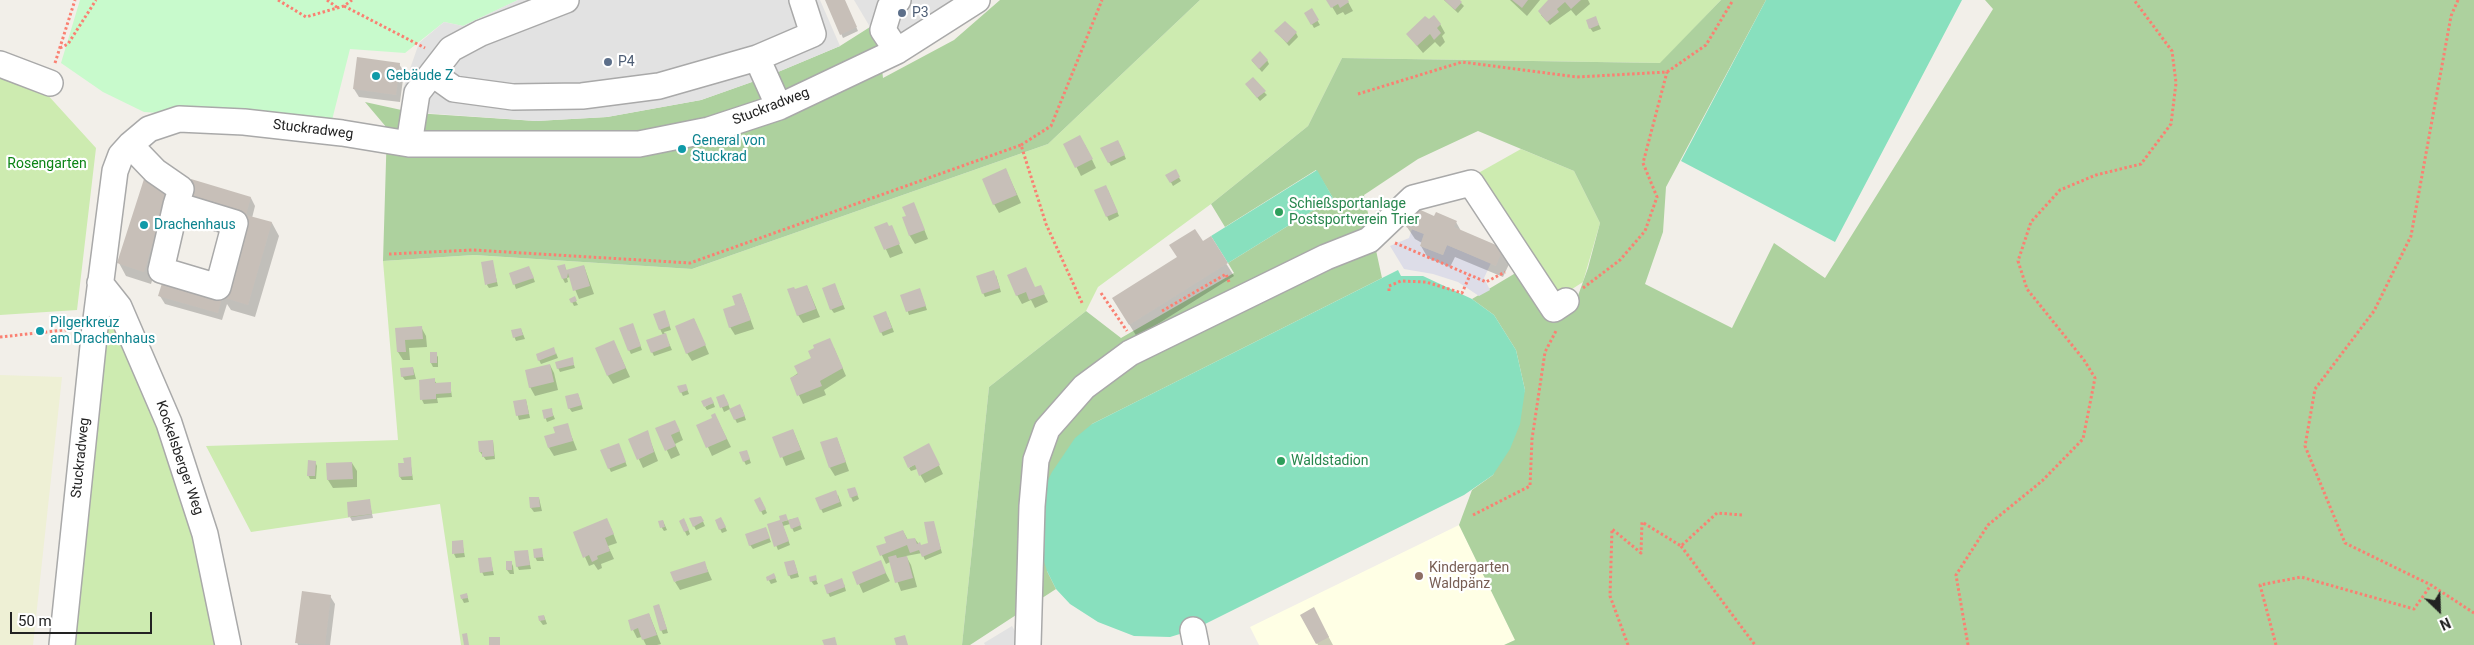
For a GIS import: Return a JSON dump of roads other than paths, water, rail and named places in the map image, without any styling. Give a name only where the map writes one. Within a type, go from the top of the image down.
[{"type":"street","points":[[409,144],[417,92],[434,74],[451,49],[481,33],[566,0]]},
{"type":"street","points":[[434,74],[454,90],[513,97],[582,96],[659,86],[757,58],[813,34],[802,0]]},
{"type":"street","name":"Stuckradweg","points":[[62,645],[100,283],[116,171],[121,155],[130,144],[149,129],[179,118],[244,122],[332,132],[409,144],[639,144],[709,130],[779,107],[897,51],[977,0]]},
{"type":"street","points":[[894,3],[883,30],[897,51]]},
{"type":"street","points":[[757,58],[779,107]]},
{"type":"street","points":[[0,64],[50,83]]},
{"type":"street","points":[[130,144],[155,171],[181,189],[176,206]]},
{"type":"street","points":[[1032,644],[1028,620],[1032,506],[1036,460],[1047,429],[1084,387],[1130,353],[1326,257],[1369,240],[1413,198],[1471,183],[1554,309],[1566,301]]},
{"type":"street","name":"Kockelsberger Weg","points":[[100,283],[119,307],[170,423],[205,534],[228,645]]},
{"type":"place","name":"P3","points":[[902,13]]},
{"type":"place","name":"P4","points":[[608,62]]},
{"type":"place","name":"Gebäude Z","points":[[376,76]]},
{"type":"place","name":"General von Stuckrad","points":[[682,149]]},
{"type":"place","name":"Schießsportanlage Postsportverein Trier","points":[[1279,212]]},
{"type":"place","name":"Drachenhaus","points":[[144,225]]},
{"type":"place","name":"Pilgerkreuz am Drachenhaus","points":[[40,331]]},
{"type":"place","name":"Waldstadion","points":[[1281,461]]},
{"type":"place","name":"Kindergarten Waldpänz","points":[[1419,576]]},
{"type":"park label","name":"Rosengarten","points":[[47,164]]}]
